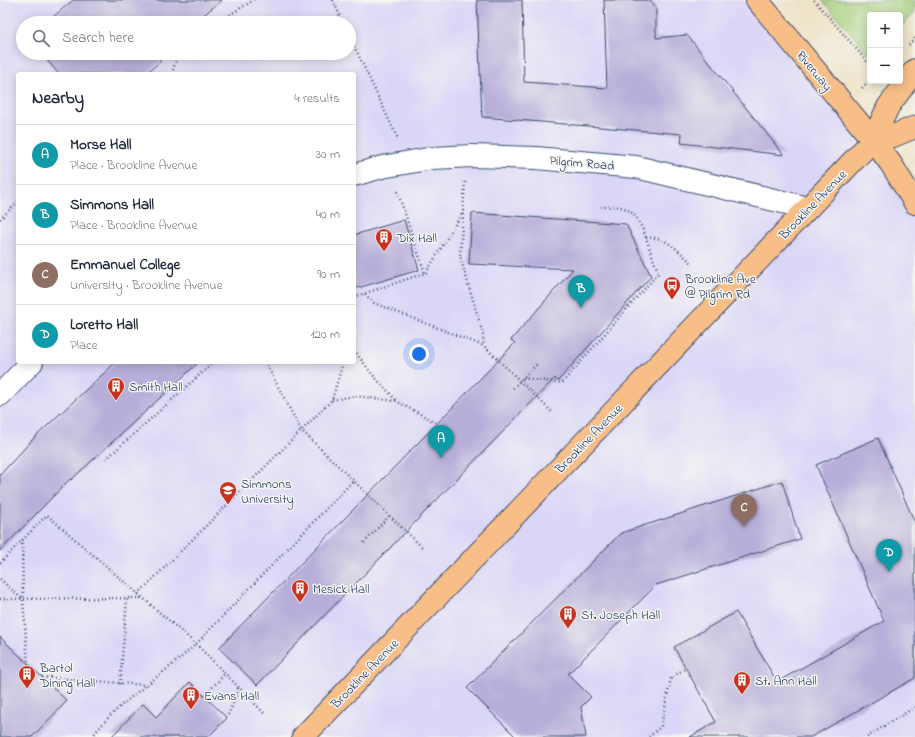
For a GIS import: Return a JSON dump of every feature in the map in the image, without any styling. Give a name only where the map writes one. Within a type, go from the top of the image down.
[{"type":"main road","name":"Riverway","points":[[757,0],[873,140],[891,164],[915,203]]},
{"type":"main road","name":"Brookline Avenue","points":[[303,737],[873,140],[888,107],[915,70]]},
{"type":"main road","points":[[873,140],[893,136],[915,127]]},
{"type":"street","name":"Pilgrim Road","points":[[356,174],[382,167],[433,158],[472,156],[536,158],[636,167],[808,208]]},
{"type":"street","points":[[0,395],[30,364]]},
{"type":"path","points":[[228,16],[254,0]]},
{"type":"path","points":[[333,0],[340,16]]},
{"type":"path","points":[[814,0],[867,62]]},
{"type":"path","points":[[356,50],[399,141]]},
{"type":"path","points":[[172,72],[175,60]]},
{"type":"path","points":[[465,176],[460,256],[484,334],[484,346]]},
{"type":"path","points":[[395,184],[425,273]]},
{"type":"path","points":[[0,219],[16,204]]},
{"type":"path","points":[[523,378],[562,383],[659,272],[655,265],[646,238],[633,214],[621,206],[601,207]]},
{"type":"path","points":[[356,296],[425,273],[464,210]]},
{"type":"path","points":[[646,238],[655,237],[666,240],[693,264]]},
{"type":"path","points":[[364,294],[374,303],[484,346],[552,413]]},
{"type":"path","points":[[356,353],[372,374],[396,401],[437,423]]},
{"type":"path","points":[[514,388],[538,363]]},
{"type":"path","points":[[106,459],[212,364]]},
{"type":"path","points":[[266,364],[301,430],[423,548]]},
{"type":"path","points":[[138,594],[332,400],[343,364]]},
{"type":"path","points":[[332,400],[356,396],[396,401]]},
{"type":"path","points":[[92,737],[104,722],[122,704],[176,664],[353,481]]},
{"type":"path","points":[[0,563],[47,515],[196,644],[265,714]]},
{"type":"path","points":[[364,543],[390,516]]},
{"type":"path","points":[[22,540],[23,599],[28,664]]},
{"type":"path","points":[[0,579],[23,599]]},
{"type":"path","points":[[120,684],[127,598]]},
{"type":"path","points":[[0,599],[143,598]]},
{"type":"path","points":[[649,737],[661,726],[671,678],[686,668]]},
{"type":"path","points":[[204,696],[225,674]]},
{"type":"path","points":[[42,677],[147,685]]},
{"type":"path","points":[[228,715],[237,696],[238,688]]},
{"type":"path","points":[[867,737],[915,707]]},
{"type":"shaded area","points":[[0,0],[757,0],[915,203],[915,737],[0,737]]},
{"type":"green space","points":[[822,0],[915,0],[915,13],[903,25],[903,12],[867,12],[867,52]]},
{"type":"building","points":[[73,0],[222,0],[203,16],[54,16]]},
{"type":"building","points":[[477,0],[522,0],[524,82],[607,88],[604,0],[650,0],[656,7],[656,38],[687,35],[784,155],[681,143],[682,134],[482,117]]},
{"type":"building","points":[[47,60],[161,61],[147,72],[57,72]]},
{"type":"building","points":[[472,213],[626,224],[651,276],[558,381],[555,378],[257,685],[219,648],[515,343],[511,340],[573,269],[469,264]]},
{"type":"building","name":"Dix Hall","points":[[404,220],[419,270],[356,288],[356,234]]},
{"type":"building","name":"Smith Hall","points":[[114,364],[197,364],[71,480],[70,479],[0,551],[0,475],[33,439]]},
{"type":"building","points":[[878,438],[915,523],[915,678],[811,737],[690,737],[716,722],[674,647],[736,612],[777,682],[884,621],[816,465]]},
{"type":"building","name":"St. Joseph Hall","points":[[782,481],[800,539],[656,585],[568,674],[591,697],[581,707],[586,737],[516,737],[467,688],[621,533]]},
{"type":"building","name":"Bartol Dining Hall","points":[[0,637],[67,701],[32,737],[0,737]]},
{"type":"building","name":"Evans Hall","points":[[190,682],[227,718],[208,737],[111,737],[143,704],[156,717]]},
{"type":"place","name":"Dix Hall","points":[[384,252]]},
{"type":"place","name":"Brookline Ave @ Pilgrim Rd","points":[[672,300]]},
{"type":"place","name":"Simmons Hall","points":[[581,308]]},
{"type":"place","name":"Smith Hall","points":[[116,401]]},
{"type":"place","name":"Morse Hall","points":[[441,458]]},
{"type":"place","name":"Simmons University","points":[[228,505]]},
{"type":"place","name":"Emmanuel College","points":[[744,527]]},
{"type":"place","name":"Loretto Hall","points":[[889,572]]},
{"type":"place","name":"Mesick Hall","points":[[300,603]]},
{"type":"place","name":"St. Joseph Hall","points":[[568,629]]},
{"type":"place","name":"Bartol Dining Hall","points":[[27,689]]},
{"type":"place","name":"St. Ann Hall","points":[[742,695]]},
{"type":"place","name":"Evans Hall","points":[[191,710]]}]
